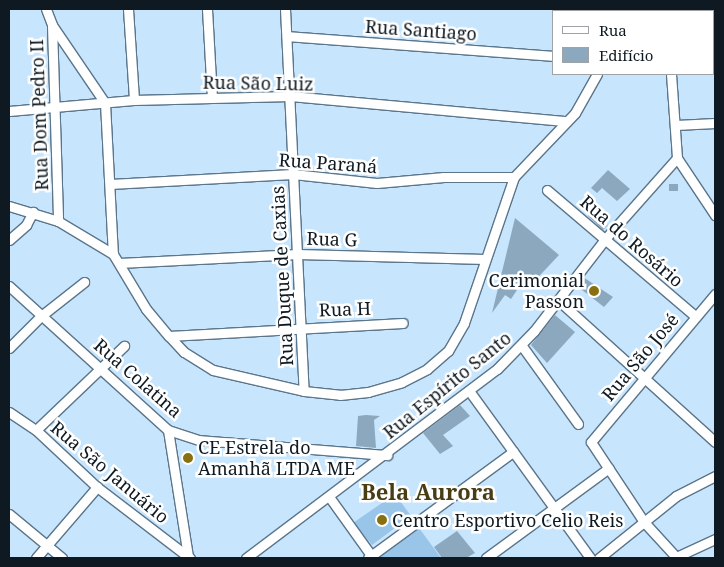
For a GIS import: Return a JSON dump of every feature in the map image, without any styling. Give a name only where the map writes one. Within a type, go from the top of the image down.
[{"type":"street","points":[[46,9],[52,25],[105,103],[113,254]]},
{"type":"street","name":"Rua Dom Pedro II","points":[[51,9],[56,107],[58,221]]},
{"type":"street","points":[[128,9],[134,100]]},
{"type":"street","points":[[207,9],[212,98]]},
{"type":"street","name":"Rua Duque de Caxias","points":[[285,9],[304,391]]},
{"type":"street","name":"Rua Santiago","points":[[287,36],[552,56]]},
{"type":"street","points":[[9,206],[58,221],[113,254],[146,309],[169,336],[184,352],[213,370],[304,391],[340,395],[368,392],[402,382],[427,369],[448,352],[464,323],[514,177],[582,103],[597,75]]},
{"type":"street","points":[[670,75],[676,125],[677,158],[715,215]]},
{"type":"street","name":"Rua São Luiz","points":[[9,111],[134,100],[290,96],[566,121]]},
{"type":"street","points":[[676,125],[715,123]]},
{"type":"street","name":"Rua Espírito Santo","points":[[246,558],[330,498],[470,392],[522,346],[605,239],[677,158]]},
{"type":"street","name":"Rua Paraná","points":[[110,184],[293,174],[377,183],[444,177],[514,177]]},
{"type":"street","name":"Rua do Rosário","points":[[547,190],[695,316]]},
{"type":"street","points":[[9,240],[26,225],[33,212]]},
{"type":"street","name":"Rua G","points":[[119,263],[298,254],[485,259]]},
{"type":"street","points":[[9,348],[41,316],[84,282]]},
{"type":"street","name":"Rua Colatina","points":[[9,286],[168,430],[199,440],[387,455]]},
{"type":"street","name":"Rua São José","points":[[609,468],[592,442],[715,294]]},
{"type":"street","points":[[558,300],[715,442]]},
{"type":"street","name":"Rua H","points":[[169,336],[302,326],[403,323]]},
{"type":"street","points":[[36,430],[124,346]]},
{"type":"street","points":[[522,346],[578,424]]},
{"type":"street","points":[[470,392],[551,509],[590,558]]},
{"type":"street","name":"Rua São Januário","points":[[9,412],[36,430],[97,486],[189,557]]},
{"type":"street","points":[[168,430],[189,557]]},
{"type":"street","points":[[330,498],[371,557],[512,452]]},
{"type":"street","points":[[486,558],[609,468],[644,522],[677,558],[715,539]]},
{"type":"street","points":[[599,558],[676,496],[715,476]]},
{"type":"street","points":[[36,558],[97,486]]},
{"type":"street","points":[[9,514],[62,558]]},
{"type":"shaded area","name":"Centro Esportivo Celio Reis","points":[[395,494],[411,516],[372,545],[353,523]]},
{"type":"shaded area","points":[[419,528],[441,558],[380,558],[379,556]]},
{"type":"building","points":[[608,170],[630,189],[617,201],[602,188],[597,193],[591,188]]},
{"type":"building","points":[[669,184],[678,184],[678,191],[669,191]]},
{"type":"building","points":[[592,211],[608,225],[603,230],[588,216]]},
{"type":"building","points":[[515,218],[559,255],[528,288],[521,284],[511,299],[505,295],[492,313]]},
{"type":"building","name":"Cerimonial Passon","points":[[583,277],[613,297],[604,307],[577,286]]},
{"type":"building","points":[[555,315],[575,332],[547,363],[531,345]]},
{"type":"building","points":[[460,405],[470,416],[443,435],[453,446],[440,454],[423,433]]},
{"type":"building","points":[[358,416],[380,416],[374,420],[376,448],[356,446]]},
{"type":"building","points":[[400,419],[406,428],[390,440],[386,428]]},
{"type":"building","points":[[457,531],[475,553],[466,558],[442,558],[434,547]]},
{"type":"place","name":"Cerimonial Passon","points":[[594,291]]},
{"type":"place","name":"CE Estrela do Amanhã LTDA ME","points":[[188,458]]},
{"type":"place","name":"Centro Esportivo Celio Reis","points":[[382,520]]},
{"type":"district","name":"Bela Aurora","points":[[428,492]]}]
